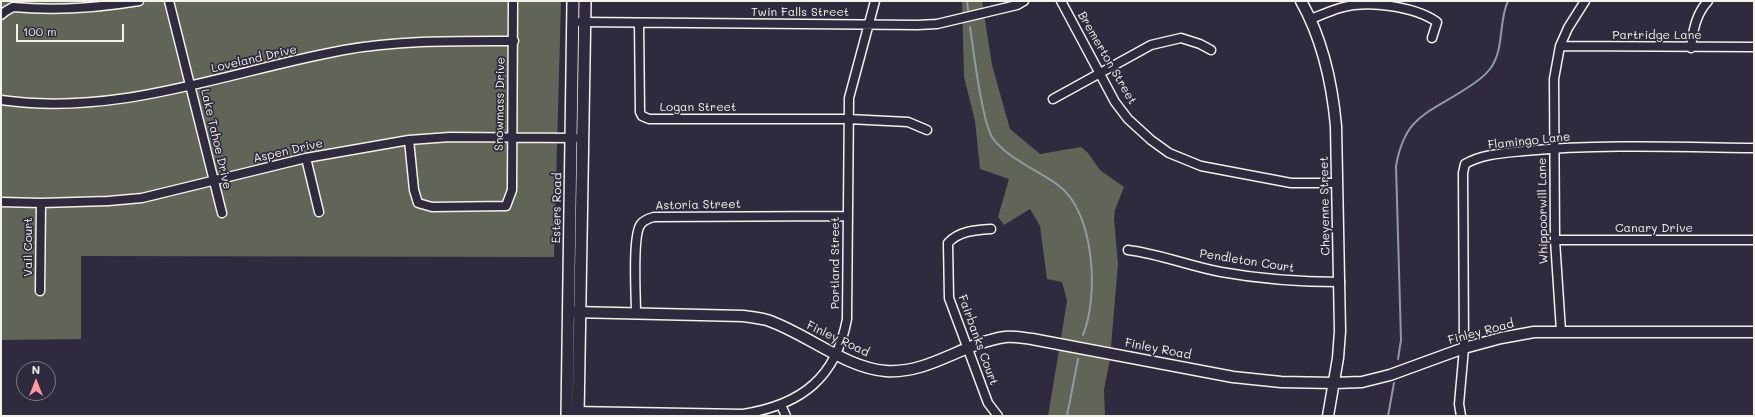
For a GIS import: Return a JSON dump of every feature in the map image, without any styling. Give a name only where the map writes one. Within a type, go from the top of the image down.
[{"type":"main road","name":"Esters Road","points":[[567,414],[573,1]]},
{"type":"main road","name":"Esters Road","points":[[578,414],[585,1]]},
{"type":"street","points":[[1,16],[6,10],[13,7],[62,10],[116,5],[139,1]]},
{"type":"street","name":"Lake Tahoe Drive","points":[[169,1],[222,213]]},
{"type":"street","name":"Snowmass Drive","points":[[409,140],[414,190],[418,203],[432,207],[506,206],[512,190],[511,137],[514,41],[513,1]]},
{"type":"street","name":"Portland Street","points":[[567,414],[743,414],[766,411],[800,396],[826,373],[844,338],[847,318],[849,98],[875,1]]},
{"type":"street","name":"Twin Falls Street","points":[[573,22],[937,24],[1017,5],[1024,1]]},
{"type":"street","name":"Bremerton Street","points":[[1061,1],[1115,102],[1128,119],[1151,140],[1169,153],[1201,166],[1291,183],[1338,183]]},
{"type":"street","name":"Cheyenne Street","points":[[1301,1],[1311,19],[1321,45],[1333,96],[1338,183],[1340,331],[1334,383],[1328,416]]},
{"type":"street","points":[[1691,48],[1694,29],[1701,9],[1708,1]]},
{"type":"street","name":"Whippoorwill Lane","points":[[1561,331],[1554,240],[1554,79],[1560,46],[1581,2]]},
{"type":"street","points":[[1311,19],[1342,7],[1382,5],[1428,16],[1437,22],[1432,38]]},
{"type":"street","name":"Logan Street","points":[[639,23],[640,112],[642,116],[649,119],[848,119]]},
{"type":"street","points":[[1053,99],[1151,45],[1182,38],[1200,44],[1211,50]]},
{"type":"street","name":"Loveland Drive","points":[[1,100],[62,104],[131,99],[358,48],[430,41],[514,41]]},
{"type":"street","name":"Partridge Lane","points":[[1560,46],[1691,48],[1754,47]]},
{"type":"street","points":[[848,119],[908,122],[927,130]]},
{"type":"street","name":"Aspen Drive","points":[[1,202],[41,203],[108,201],[142,198],[306,158],[409,140],[450,137],[583,138]]},
{"type":"street","name":"Flamingo Lane","points":[[1461,416],[1459,404],[1464,348],[1463,173],[1465,164],[1472,159],[1502,153],[1554,148],[1754,148]]},
{"type":"street","points":[[306,158],[319,212]]},
{"type":"street","name":"Vail Court","points":[[40,291],[41,203]]},
{"type":"street","name":"Astoria Street","points":[[636,313],[636,237],[640,224],[647,219],[676,217],[847,216]]},
{"type":"street","name":"Fairbanks Court","points":[[991,229],[974,230],[954,237],[948,243],[949,298],[988,403],[998,416]]},
{"type":"street","name":"Canary Drive","points":[[1554,240],[1754,240]]},
{"type":"street","name":"Pendleton Court","points":[[1128,250],[1145,252],[1220,272],[1273,280],[1340,282]]},
{"type":"street","name":"Finley Road","points":[[568,312],[743,316],[766,320],[837,354],[876,370],[905,371],[927,365],[966,347],[1005,337],[1032,339],[1233,377],[1282,382],[1334,383],[1362,382],[1390,375],[1464,348],[1506,337],[1534,332],[1754,332]]},
{"type":"street","points":[[781,405],[786,416]]},
{"type":"green space","points":[[1,1],[561,1],[554,257],[81,256],[81,339],[1,340]]},
{"type":"green space","points":[[962,1],[982,1],[992,65],[1010,129],[1040,154],[1081,147],[1088,153],[1100,170],[1124,187],[1115,210],[1114,218],[1118,264],[1111,347],[1061,338],[1067,301],[1062,282],[1047,279],[1040,226],[1030,209],[1004,225],[998,217],[1009,179],[980,169],[975,121],[964,77]]},
{"type":"green space","points":[[1059,350],[1110,359],[1104,390],[1105,416],[1048,416]]},
{"type":"waterway","points":[[967,1],[968,10]]},
{"type":"waterway","points":[[1398,359],[1401,340],[1396,166],[1400,149],[1405,136],[1420,118],[1476,82],[1490,69],[1498,53],[1503,18],[1508,1]]},
{"type":"waterway","points":[[970,27],[981,98],[986,122],[992,137],[1005,151],[1058,185],[1070,198],[1080,214],[1086,234],[1092,278],[1091,299],[1083,335]]},
{"type":"waterway","points":[[1067,416],[1078,359]]},
{"type":"waterway","points":[[1388,416],[1394,383]]}]
